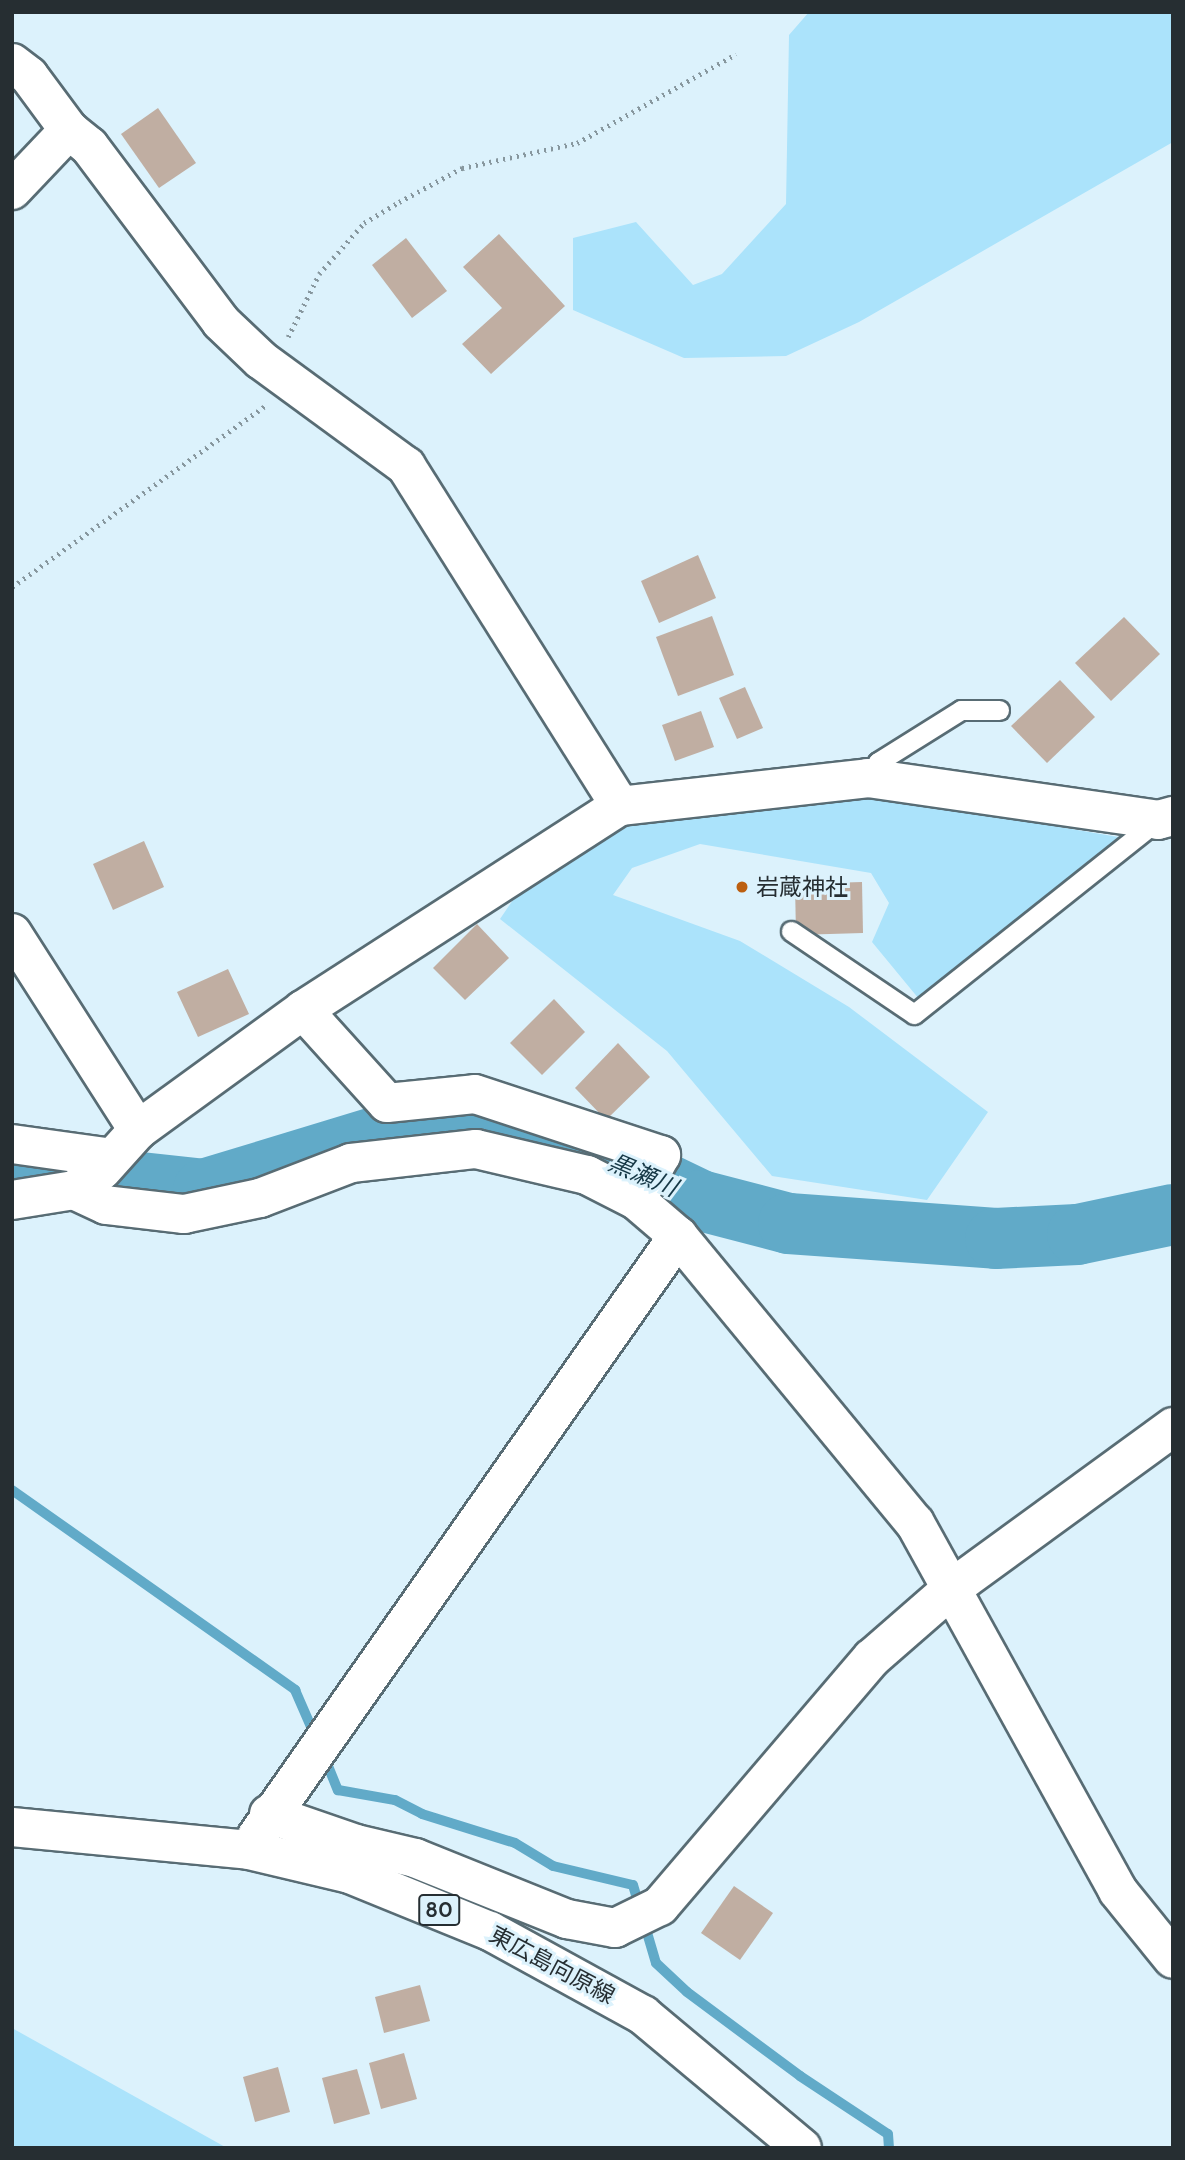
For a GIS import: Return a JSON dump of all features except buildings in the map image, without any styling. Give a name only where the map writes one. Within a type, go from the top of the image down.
[{"type":"street","points":[[12,62],[29,76],[69,130],[89,146],[222,322],[261,360],[406,466],[620,806]]},
{"type":"street","points":[[12,190],[69,130]]},
{"type":"street","points":[[12,1199],[74,1190],[102,1170],[138,1130],[303,1010],[620,806],[868,778],[1165,818]]},
{"type":"street","points":[[12,933],[138,1130]]},
{"type":"street","points":[[303,1010],[411,1127],[476,1149],[587,1175],[636,1200],[678,1236],[915,1523],[1118,1891],[1173,1959]]},
{"type":"street","points":[[74,1190],[106,1205],[184,1214],[260,1198],[351,1163],[411,1127],[475,1094],[661,1155],[636,1200]]},
{"type":"street","points":[[12,1143],[111,1158]]},
{"type":"street","points":[[249,1850],[269,1814],[678,1236]]},
{"type":"street","points":[[269,1814],[356,1844],[415,1858],[567,1919],[615,1928],[660,1906],[872,1658],[951,1589],[1173,1427]]},
{"type":"street","name":"東広島向原線","points":[[12,1827],[143,1843],[249,1850],[349,1874],[490,1931],[643,2015],[802,2148]]},
{"type":"lane","points":[[868,778],[878,762],[961,710],[999,710]]},
{"type":"lane","points":[[791,931],[914,1014],[1165,818]]},
{"type":"path","points":[[261,360],[288,338],[319,274],[364,223],[463,168],[577,144],[736,54]]},
{"type":"path","points":[[12,587],[294,385]]},
{"type":"shaded area","points":[[809,12],[1173,12],[1173,142],[859,322],[786,356],[684,358],[573,310],[573,238],[636,222],[693,285],[722,274],[786,204],[789,35]]},
{"type":"shaded area","points":[[872,795],[1124,838],[919,999],[872,942],[889,903],[871,873],[700,844],[632,868],[613,895],[740,941],[849,1007],[988,1112],[927,1200],[772,1176],[667,1051],[500,919],[523,885],[626,822]]},
{"type":"shaded area","points":[[12,2028],[227,2148],[12,2148]]},
{"type":"waterway","name":"黒瀬川","points":[[122,1180],[203,1189],[437,1118],[619,1161],[700,1200],[788,1223],[995,1238],[1077,1234],[1173,1214]]},
{"type":"waterway","name":"黒瀬川","points":[[12,1165],[67,1174]]},
{"type":"waterway","points":[[12,1490],[295,1690],[316,1738]]},
{"type":"waterway","points":[[324,1756],[338,1790],[395,1800],[422,1814],[515,1843],[553,1866],[633,1885],[656,1963],[687,1992],[800,2076],[888,2134],[889,2148]]},
{"type":"place","name":"岩蔵神社","points":[[742,887]]}]
